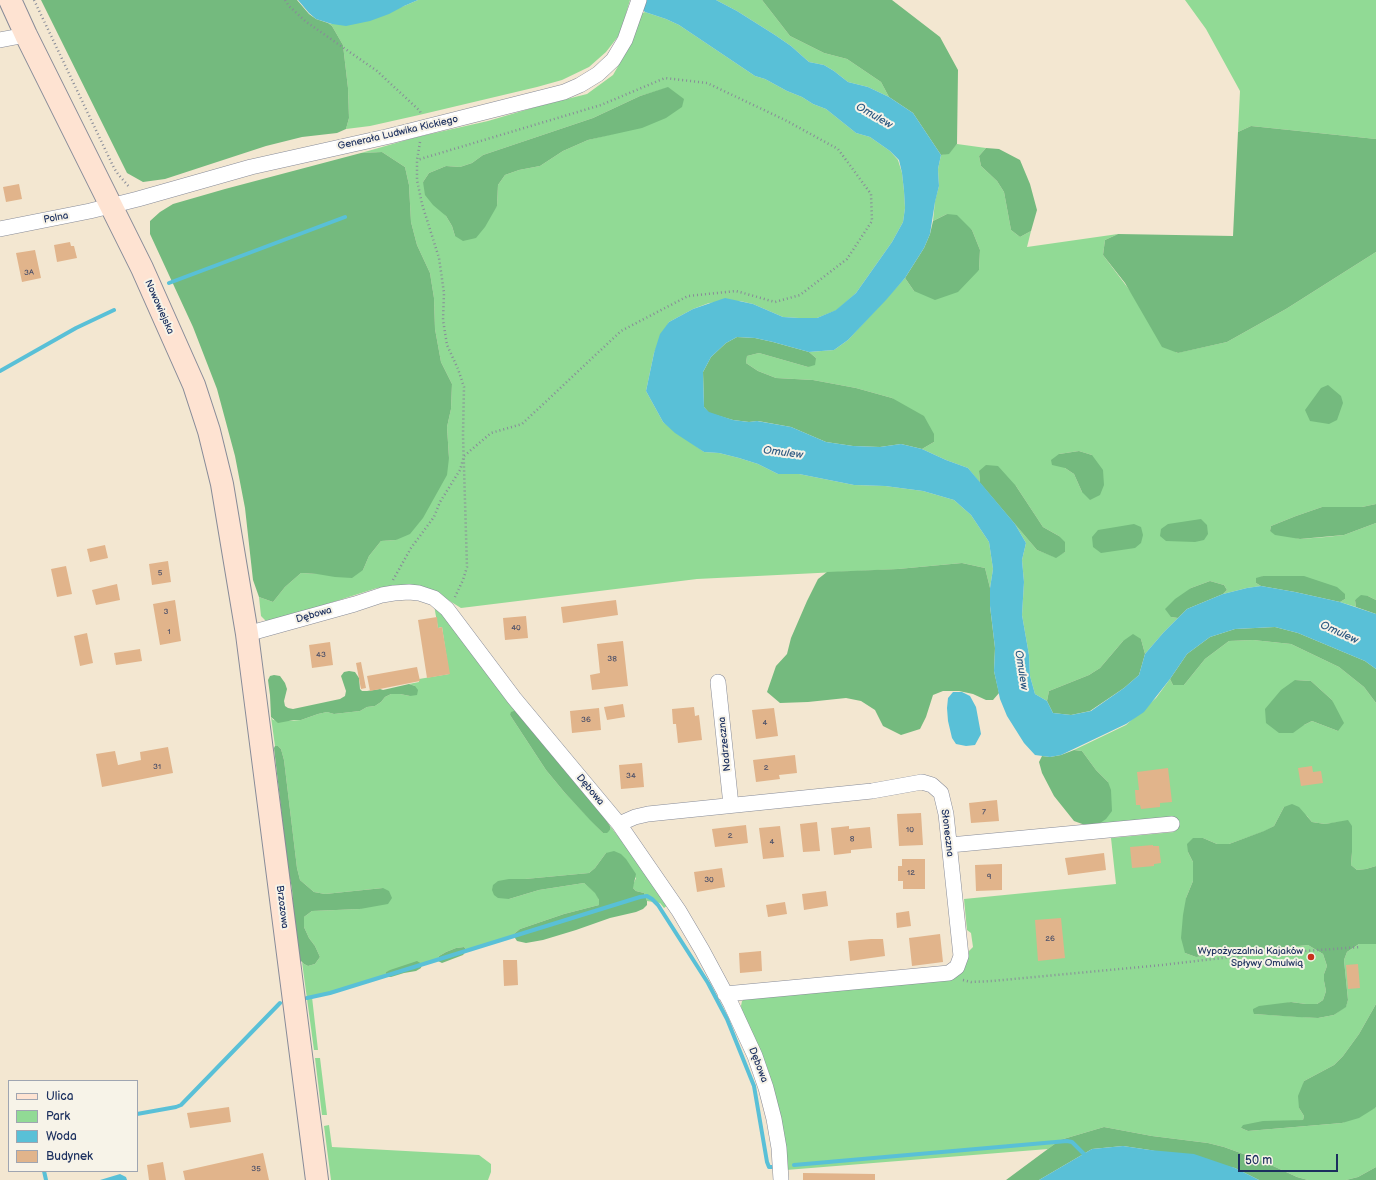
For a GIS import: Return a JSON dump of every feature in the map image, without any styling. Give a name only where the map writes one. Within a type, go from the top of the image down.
[{"type":"main road","name":"Nowowiejska","points":[[10,0],[142,268],[194,385],[210,431],[222,484],[247,634]]},
{"type":"main road","name":"Brzozowa","points":[[247,634],[317,1180]]},
{"type":"street","name":"Generała Ludwika Kickiego","points":[[111,206],[250,167],[390,136],[564,92],[580,85],[598,74],[612,60],[625,40],[639,0]]},
{"type":"street","points":[[0,40],[26,35]]},
{"type":"street","name":"Polna","points":[[0,228],[111,206]]},
{"type":"street","name":"Dębowa","points":[[247,634],[382,595],[409,592],[419,593],[434,598],[447,609],[514,698],[619,824],[679,911],[702,950],[726,994],[755,1056],[766,1088],[774,1118],[779,1148],[781,1180]]},
{"type":"street","name":"Nadrzeczna","points":[[718,682],[731,805]]},
{"type":"street","name":"Słoneczna","points":[[619,824],[635,817],[648,814],[872,791],[922,782],[932,785],[941,793],[946,814],[961,956],[957,967],[949,973]]},
{"type":"street","points":[[950,845],[1172,824]]},
{"type":"street","points":[[726,994],[949,973]]},
{"type":"path","points":[[34,0],[114,168]]},
{"type":"path","points":[[285,0],[289,6],[305,21],[377,71],[420,111],[424,127],[416,160],[417,180],[422,204],[439,258],[444,293],[443,320],[447,345],[464,387],[467,567],[463,580],[447,609]]},
{"type":"path","points":[[382,595],[388,589],[411,548],[434,517],[440,502],[460,470],[464,456],[491,433],[522,424],[621,331],[688,296],[736,291],[775,302],[800,295],[847,259],[872,221],[871,194],[838,149],[785,120],[707,83],[665,78],[601,105],[416,160]]},
{"type":"path","points":[[949,973],[960,980],[972,982],[992,981],[1162,965],[1248,955],[1361,947]]},
{"type":"green space","points":[[41,0],[297,0],[309,14],[332,26],[343,45],[348,88],[349,118],[346,129],[337,133],[302,137],[266,146],[165,179],[143,182],[127,173]]},
{"type":"green space","points":[[418,0],[630,0],[620,34],[606,52],[589,67],[562,80],[419,115],[370,126],[346,129],[349,118],[348,88],[343,45],[332,26],[328,23],[332,24],[404,6]]},
{"type":"green space","points":[[716,0],[762,0],[790,36],[824,53],[847,59],[881,82],[889,97],[868,87],[848,82],[824,65],[809,62],[791,46],[775,35],[737,11]]},
{"type":"green space","points":[[762,0],[892,0],[940,37],[958,70],[957,144],[949,154],[941,155],[913,113],[889,97],[881,82],[847,59],[824,53],[790,36]]},
{"type":"green space","points":[[1185,0],[1376,0],[1376,139],[1251,126],[1238,132],[1240,91],[1206,29]]},
{"type":"green space","points":[[645,12],[679,25],[755,76],[765,79],[813,104],[826,109],[856,133],[870,137],[890,151],[898,160],[902,173],[905,208],[903,222],[892,242],[856,293],[837,310],[817,318],[799,318],[783,317],[753,304],[740,301],[709,303],[693,309],[669,322],[654,353],[646,391],[663,422],[704,452],[719,453],[739,458],[758,464],[778,474],[799,474],[854,485],[885,486],[923,491],[954,500],[971,515],[989,542],[993,569],[990,588],[985,568],[962,563],[898,569],[697,579],[461,608],[440,595],[406,585],[377,588],[311,609],[266,621],[261,616],[259,597],[273,602],[285,587],[301,573],[317,574],[363,570],[369,556],[381,541],[396,540],[449,458],[447,427],[451,409],[452,384],[441,362],[435,329],[434,298],[430,273],[417,245],[411,222],[409,185],[405,167],[382,152],[361,153],[417,137],[488,121],[587,94],[613,75],[628,49],[641,14]],"holes":[[[667,88],[612,134],[588,140],[563,151],[540,166],[519,170],[505,175],[498,185],[497,206],[455,236],[452,226],[423,182],[429,173],[446,166],[460,167],[472,163],[483,155],[593,118],[640,96]]]},
{"type":"green space","points":[[668,87],[684,99],[682,107],[666,118],[642,128],[588,140],[563,151],[540,166],[519,170],[505,175],[498,185],[497,206],[485,227],[476,238],[463,241],[455,236],[452,226],[446,216],[433,205],[425,195],[423,182],[429,173],[446,166],[460,167],[472,163],[483,155],[593,118],[640,96]]},
{"type":"green space","points":[[1251,126],[1376,139],[1376,252],[1286,309],[1227,342],[1178,353],[1162,347],[1125,283],[1103,255],[1105,240],[1118,234],[1233,236],[1238,132]]},
{"type":"green space","points":[[957,144],[986,148],[979,156],[981,166],[997,181],[1004,192],[1011,230],[1020,237],[1031,231],[1027,247],[1118,234],[1105,240],[1103,255],[1177,353],[1227,342],[1286,309],[1376,252],[1376,504],[1362,507],[1322,507],[1271,526],[1270,531],[1300,539],[1344,535],[1376,523],[1376,600],[1368,596],[1355,600],[1356,607],[1340,602],[1345,599],[1277,577],[1263,576],[1256,583],[1261,586],[1223,594],[1227,590],[1224,585],[1210,581],[1191,588],[1171,617],[1178,618],[1145,654],[1141,639],[1123,641],[1100,668],[1089,675],[1049,691],[1047,701],[1035,694],[1030,676],[1029,655],[1022,615],[1024,582],[1022,560],[1026,543],[1015,524],[1037,550],[1055,557],[1065,552],[1059,536],[1043,527],[1016,486],[979,471],[980,483],[968,468],[922,449],[934,442],[892,398],[856,388],[813,380],[776,378],[758,371],[746,363],[747,356],[759,353],[808,367],[816,358],[809,352],[834,350],[848,340],[905,278],[914,291],[979,270],[980,250],[972,230],[947,214],[933,221],[935,201],[939,186],[938,169],[941,155],[949,153]],"holes":[[[1079,451],[1092,455],[1082,492],[1074,474],[1065,468],[1059,454]]]},
{"type":"green space","points":[[986,148],[999,149],[1020,160],[1030,184],[1037,210],[1031,231],[1020,237],[1011,230],[1004,192],[997,181],[981,166],[979,156]]},
{"type":"green space","points":[[382,152],[405,167],[409,185],[411,222],[417,245],[430,273],[434,298],[435,329],[441,362],[452,384],[451,409],[447,427],[449,458],[447,475],[423,518],[410,534],[396,540],[381,541],[369,556],[363,570],[352,578],[301,573],[285,587],[273,602],[259,597],[253,580],[245,508],[235,456],[217,389],[193,327],[150,234],[150,221],[160,212],[173,204],[361,153]]},
{"type":"green space","points":[[947,214],[957,215],[972,230],[980,250],[979,270],[958,292],[935,300],[914,291],[905,278],[924,248],[930,234],[933,221]]},
{"type":"green space","points":[[737,337],[755,338],[809,352],[816,358],[815,365],[808,367],[759,353],[747,356],[746,363],[758,371],[776,378],[813,380],[856,388],[892,398],[924,416],[934,434],[934,442],[922,449],[901,444],[880,447],[853,446],[826,442],[791,427],[758,421],[749,422],[733,420],[709,413],[704,407],[703,372],[711,357],[726,343]]},
{"type":"green space","points":[[1328,385],[1341,396],[1343,403],[1337,420],[1329,424],[1310,421],[1305,410],[1321,388]]},
{"type":"green space","points":[[1079,451],[1092,455],[1103,470],[1104,485],[1100,495],[1090,500],[1082,492],[1074,474],[1065,468],[1052,465],[1051,460],[1059,454]]},
{"type":"green space","points":[[986,465],[998,466],[1016,486],[1043,527],[1059,536],[1065,542],[1065,552],[1056,558],[1037,550],[980,483],[979,471]]},
{"type":"green space","points":[[1376,504],[1376,523],[1344,535],[1300,539],[1275,535],[1270,531],[1271,526],[1322,507],[1362,507]]},
{"type":"green space","points":[[1201,519],[1207,525],[1208,534],[1204,540],[1195,542],[1166,541],[1160,536],[1161,529],[1168,524]]},
{"type":"green space","points":[[1134,524],[1141,527],[1143,535],[1141,543],[1135,548],[1101,553],[1093,547],[1092,537],[1098,530]]},
{"type":"green space","points":[[962,563],[985,568],[990,588],[990,606],[995,648],[994,671],[999,693],[993,700],[986,700],[973,694],[959,691],[943,691],[933,695],[926,717],[920,729],[901,735],[883,726],[875,710],[861,701],[846,698],[780,703],[767,692],[776,666],[787,654],[791,638],[818,579],[827,572],[898,569]]},
{"type":"green space","points":[[1263,576],[1304,576],[1337,587],[1345,594],[1345,599],[1340,602],[1261,586],[1256,583],[1256,578]]},
{"type":"green space","points":[[1210,581],[1224,585],[1227,590],[1223,594],[1187,609],[1178,618],[1171,617],[1165,609],[1175,599],[1191,588]]},
{"type":"green space","points":[[1361,595],[1368,596],[1376,600],[1376,614],[1356,607],[1355,600]]},
{"type":"green space","points":[[434,605],[441,610],[519,712],[510,715],[546,770],[565,793],[603,833],[610,830],[610,826],[643,868],[668,905],[664,908],[660,903],[647,901],[644,893],[636,891],[633,888],[636,878],[606,853],[595,868],[589,873],[509,879],[509,899],[539,890],[584,883],[596,893],[599,900],[599,905],[564,914],[520,929],[515,933],[515,935],[467,950],[464,947],[456,948],[439,956],[438,959],[386,972],[386,975],[312,997],[318,1050],[314,1050],[302,962],[308,966],[315,964],[320,957],[304,927],[304,917],[312,911],[360,909],[383,888],[325,894],[314,892],[300,880],[297,868],[284,760],[281,749],[278,746],[275,746],[271,717],[273,720],[287,721],[301,720],[327,712],[334,714],[360,711],[367,707],[375,706],[391,694],[410,696],[415,686],[409,684],[419,682],[419,679],[449,674],[442,627],[438,628]]},
{"type":"green space","points":[[1275,627],[1298,633],[1365,661],[1376,669],[1376,703],[1364,687],[1339,667],[1291,644],[1253,640],[1229,641],[1205,659],[1184,685],[1173,685],[1170,679],[1187,654],[1210,637],[1235,629]]},
{"type":"green space","points":[[1133,634],[1141,639],[1145,654],[1139,675],[1124,688],[1090,711],[1071,715],[1053,713],[1047,701],[1049,691],[1089,675],[1100,668],[1123,641]]},
{"type":"green space","points":[[1253,640],[1291,644],[1339,667],[1364,687],[1376,703],[1376,866],[1357,870],[1351,865],[1352,852],[1348,821],[1325,824],[1312,822],[1307,816],[1284,807],[1274,826],[1265,831],[1229,844],[1217,844],[1203,838],[1188,852],[1193,862],[1193,881],[1186,898],[1185,953],[1196,957],[1308,945],[1323,954],[1327,966],[1324,974],[1326,991],[1323,1000],[1317,1004],[1291,1002],[1254,1014],[1318,1018],[1334,1015],[1346,1006],[1348,1000],[1344,960],[1347,952],[1359,944],[1376,944],[1376,1004],[1359,1034],[1343,1056],[1334,1065],[1304,1081],[1299,1108],[1304,1116],[1303,1120],[1241,1128],[1248,1131],[1342,1123],[1376,1107],[1376,1167],[1358,1177],[1346,1180],[1308,1180],[1297,1177],[1260,1160],[1224,1147],[1208,1143],[1152,1136],[1104,1127],[1060,1140],[1048,1149],[786,1170],[742,1011],[742,1001],[746,998],[780,995],[967,962],[969,951],[973,947],[971,933],[967,930],[964,899],[1116,884],[1111,838],[1174,832],[1178,825],[1097,825],[1108,782],[1096,770],[1082,751],[1074,750],[1126,725],[1156,698],[1170,679],[1173,685],[1184,685],[1205,659],[1229,641]],"holes":[[[1295,680],[1311,681],[1332,700],[1338,731],[1312,721],[1304,725]]]},
{"type":"green space","points":[[344,672],[355,672],[359,678],[360,689],[362,691],[383,690],[409,684],[415,686],[418,690],[417,695],[410,696],[391,694],[375,706],[367,707],[360,711],[334,714],[327,712],[301,720],[278,723],[271,717],[268,680],[270,676],[280,676],[285,683],[287,689],[284,701],[285,706],[293,709],[340,699],[345,696],[346,691],[341,676]]},
{"type":"green space","points":[[1295,680],[1311,681],[1332,700],[1344,723],[1338,731],[1312,721],[1293,733],[1279,733],[1266,723],[1265,709],[1281,690]]},
{"type":"green space","points":[[511,712],[519,712],[598,808],[610,826],[610,830],[607,833],[603,833],[590,820],[546,770],[510,715]]},
{"type":"green space","points":[[275,746],[278,746],[281,749],[284,760],[297,868],[300,880],[314,892],[325,894],[383,888],[389,891],[392,898],[388,904],[360,909],[312,911],[304,917],[304,927],[320,957],[315,964],[308,966],[300,960],[295,932],[292,889],[288,868],[274,748]]},
{"type":"green space","points":[[1074,750],[1082,751],[1096,770],[1108,782],[1111,790],[1112,811],[1106,819],[1097,825],[1085,825],[1074,821],[1054,796],[1042,773],[1039,762],[1042,756],[1050,757],[1061,755]]},
{"type":"green space","points":[[1292,804],[1299,807],[1312,822],[1325,824],[1348,820],[1352,826],[1351,865],[1357,870],[1376,866],[1376,944],[1359,944],[1347,952],[1344,960],[1348,1000],[1346,1007],[1334,1015],[1318,1018],[1254,1014],[1253,1011],[1253,1009],[1259,1006],[1291,1002],[1317,1004],[1323,1000],[1326,991],[1324,974],[1327,966],[1323,954],[1308,945],[1196,957],[1185,953],[1181,938],[1186,898],[1193,881],[1193,862],[1188,852],[1187,844],[1193,838],[1203,838],[1217,844],[1229,844],[1264,831],[1274,826],[1284,807]]},
{"type":"green space","points":[[614,851],[621,854],[626,859],[636,874],[633,888],[636,891],[644,893],[647,905],[643,909],[543,940],[526,943],[517,941],[515,938],[515,933],[520,929],[564,914],[599,905],[599,900],[595,893],[584,883],[539,890],[509,899],[498,898],[494,895],[492,890],[493,885],[498,881],[509,879],[589,873],[595,868],[606,853]]},
{"type":"green space","points":[[464,947],[467,950],[463,955],[442,963],[438,961],[439,956],[446,952]]},
{"type":"green space","points":[[417,961],[422,964],[421,968],[416,971],[391,977],[386,975],[386,972],[390,970]]},
{"type":"green space","points":[[1376,1004],[1375,1108],[1359,1118],[1342,1123],[1248,1131],[1241,1128],[1243,1125],[1263,1121],[1303,1120],[1304,1116],[1299,1108],[1298,1096],[1304,1081],[1334,1065],[1343,1056],[1359,1034]]},
{"type":"green space","points":[[315,1058],[320,1058],[327,1115],[322,1115]]},
{"type":"green space","points":[[329,1125],[332,1147],[479,1155],[491,1164],[491,1172],[488,1180],[331,1180],[324,1126]]},
{"type":"green space","points":[[1104,1127],[1152,1136],[1208,1143],[1224,1147],[1260,1160],[1297,1177],[1308,1180],[1259,1180],[1235,1168],[1150,1150],[1123,1146],[1092,1149],[1039,1180],[1006,1180],[1060,1140]]},
{"type":"green space","points":[[1376,1167],[1376,1180],[1346,1180],[1358,1177]]},
{"type":"water","points":[[298,0],[418,0],[389,14],[370,21],[346,26],[332,24],[316,19]]},
{"type":"water","name":"Omulew","points":[[633,0],[716,0],[737,11],[775,35],[791,46],[809,62],[824,65],[848,82],[868,87],[889,97],[913,113],[941,155],[938,169],[939,186],[930,234],[924,248],[905,278],[886,300],[848,340],[834,350],[809,352],[755,338],[737,337],[726,343],[711,357],[703,372],[704,407],[709,412],[733,420],[749,422],[757,421],[791,427],[826,442],[853,446],[880,447],[901,444],[922,449],[968,468],[1015,524],[1026,543],[1022,560],[1024,582],[1022,615],[1029,655],[1030,676],[1035,694],[1047,701],[1053,713],[1071,715],[1091,711],[1124,688],[1139,675],[1145,654],[1187,609],[1223,594],[1261,586],[1340,602],[1376,614],[1376,669],[1365,661],[1298,633],[1275,627],[1235,629],[1210,637],[1187,654],[1170,679],[1144,712],[1126,724],[1061,755],[1050,757],[1035,755],[1024,743],[1007,716],[1000,699],[994,671],[995,648],[990,606],[990,588],[993,569],[989,542],[971,515],[954,500],[923,491],[885,486],[854,485],[799,474],[778,474],[758,464],[739,458],[719,453],[704,452],[675,433],[663,422],[646,391],[654,353],[660,334],[669,322],[693,309],[725,298],[753,304],[783,317],[817,318],[836,310],[856,293],[892,242],[903,222],[905,208],[904,191],[899,160],[890,151],[870,137],[856,133],[826,109],[813,104],[765,79],[755,76],[679,25],[645,12]]},
{"type":"water","points":[[953,692],[962,692],[970,696],[976,707],[981,734],[975,745],[966,746],[956,744],[952,738],[947,708],[948,698]]},
{"type":"water","points":[[1123,1146],[1194,1154],[1235,1168],[1259,1180],[1039,1180],[1092,1149]]},
{"type":"water","points":[[120,1174],[126,1177],[127,1180],[100,1180]]},
{"type":"building","points":[[19,184],[22,199],[6,202],[3,187]]},
{"type":"building","points":[[70,242],[71,246],[74,246],[77,258],[57,262],[54,245]]},
{"type":"building","points":[[35,250],[41,278],[22,282],[16,253]]},
{"type":"building","points":[[105,545],[108,558],[90,562],[87,549]]},
{"type":"building","points":[[168,561],[171,582],[152,585],[149,564]]},
{"type":"building","points":[[66,566],[72,594],[57,597],[51,569]]},
{"type":"building","points":[[117,584],[120,600],[96,605],[92,590]]},
{"type":"building","points":[[175,600],[181,641],[160,645],[153,604]]},
{"type":"building","points":[[616,600],[618,615],[563,623],[561,607]]},
{"type":"building","points":[[526,616],[528,638],[505,640],[503,618]]},
{"type":"building","points":[[437,617],[438,628],[442,627],[450,674],[427,678],[418,620]]},
{"type":"building","points":[[87,633],[93,663],[80,666],[74,636]]},
{"type":"building","points":[[623,641],[628,686],[592,690],[590,675],[600,673],[597,644]]},
{"type":"building","points":[[330,642],[333,665],[312,668],[309,645]]},
{"type":"building","points":[[140,649],[142,661],[116,665],[114,653]]},
{"type":"building","points":[[361,662],[366,688],[361,689],[356,663]]},
{"type":"building","points":[[417,667],[420,681],[370,691],[367,676]]},
{"type":"building","points":[[623,704],[625,717],[607,720],[604,707]]},
{"type":"building","points":[[694,707],[695,716],[699,715],[702,740],[678,743],[676,724],[673,724],[672,709]]},
{"type":"building","points":[[599,708],[601,730],[572,733],[570,711]]},
{"type":"building","points":[[774,708],[778,736],[756,739],[752,710]]},
{"type":"building","points":[[168,747],[173,773],[102,787],[96,754],[115,751],[118,765],[141,760],[140,752]]},
{"type":"building","points":[[795,755],[797,773],[779,775],[780,779],[756,782],[753,760]]},
{"type":"building","points":[[642,763],[644,787],[621,789],[619,765]]},
{"type":"building","points":[[1312,766],[1313,772],[1321,771],[1323,783],[1301,786],[1298,768]]},
{"type":"building","points":[[1168,768],[1172,802],[1160,803],[1160,807],[1141,809],[1140,805],[1136,805],[1135,790],[1139,790],[1137,772]]},
{"type":"building","points":[[997,800],[999,821],[971,823],[969,803]]},
{"type":"building","points":[[921,813],[923,845],[899,846],[897,814]]},
{"type":"building","points":[[817,822],[820,851],[803,852],[800,824]]},
{"type":"building","points":[[746,825],[748,843],[715,847],[712,829]]},
{"type":"building","points":[[780,826],[784,857],[763,859],[759,828]]},
{"type":"building","points":[[849,826],[849,829],[870,827],[872,848],[851,850],[851,853],[834,855],[831,828]]},
{"type":"building","points":[[1153,845],[1159,846],[1161,863],[1154,864],[1154,866],[1132,868],[1130,847]]},
{"type":"building","points":[[1104,853],[1106,870],[1068,875],[1065,858]]},
{"type":"building","points":[[902,859],[925,859],[925,889],[903,889],[903,881],[898,881],[898,866],[902,866]]},
{"type":"building","points":[[1002,864],[1002,890],[976,891],[975,865]]},
{"type":"building","points":[[722,868],[725,887],[697,892],[694,872]]},
{"type":"building","points":[[826,891],[828,906],[804,910],[802,894]]},
{"type":"building","points":[[785,902],[787,914],[768,917],[766,905]]},
{"type":"building","points":[[909,911],[911,926],[897,928],[896,913]]},
{"type":"building","points":[[1061,918],[1065,958],[1038,961],[1035,920]]},
{"type":"building","points":[[940,934],[943,962],[912,966],[909,938]]},
{"type":"building","points":[[883,939],[885,956],[850,961],[848,941]]},
{"type":"building","points":[[761,951],[762,971],[740,973],[739,953]]},
{"type":"building","points":[[503,960],[517,960],[518,985],[504,986]]},
{"type":"building","points":[[1358,964],[1360,988],[1348,989],[1346,965]]},
{"type":"building","points":[[229,1107],[231,1122],[190,1128],[187,1113]]},
{"type":"building","points":[[263,1153],[269,1180],[185,1180],[183,1171]]},
{"type":"building","points":[[163,1162],[166,1180],[149,1180],[147,1165]]},
{"type":"building","points":[[803,1173],[875,1174],[875,1180],[803,1180]]},
{"type":"waterway","points":[[169,283],[345,217]]},
{"type":"waterway","points":[[0,371],[76,328],[114,310]]},
{"type":"waterway","points":[[307,998],[330,993],[647,896],[658,905],[708,983],[727,1019],[754,1086],[767,1162],[769,1167],[772,1167]]},
{"type":"waterway","points":[[138,1114],[181,1105],[280,1003]]},
{"type":"waterway","points":[[794,1165],[1067,1141],[1072,1142],[1084,1154]]},
{"type":"waterway","points":[[44,1172],[46,1180]]},
{"type":"place","name":"Wypożyczalnia Kajaków Spływy Omulwią","points":[[1311,957]]}]
